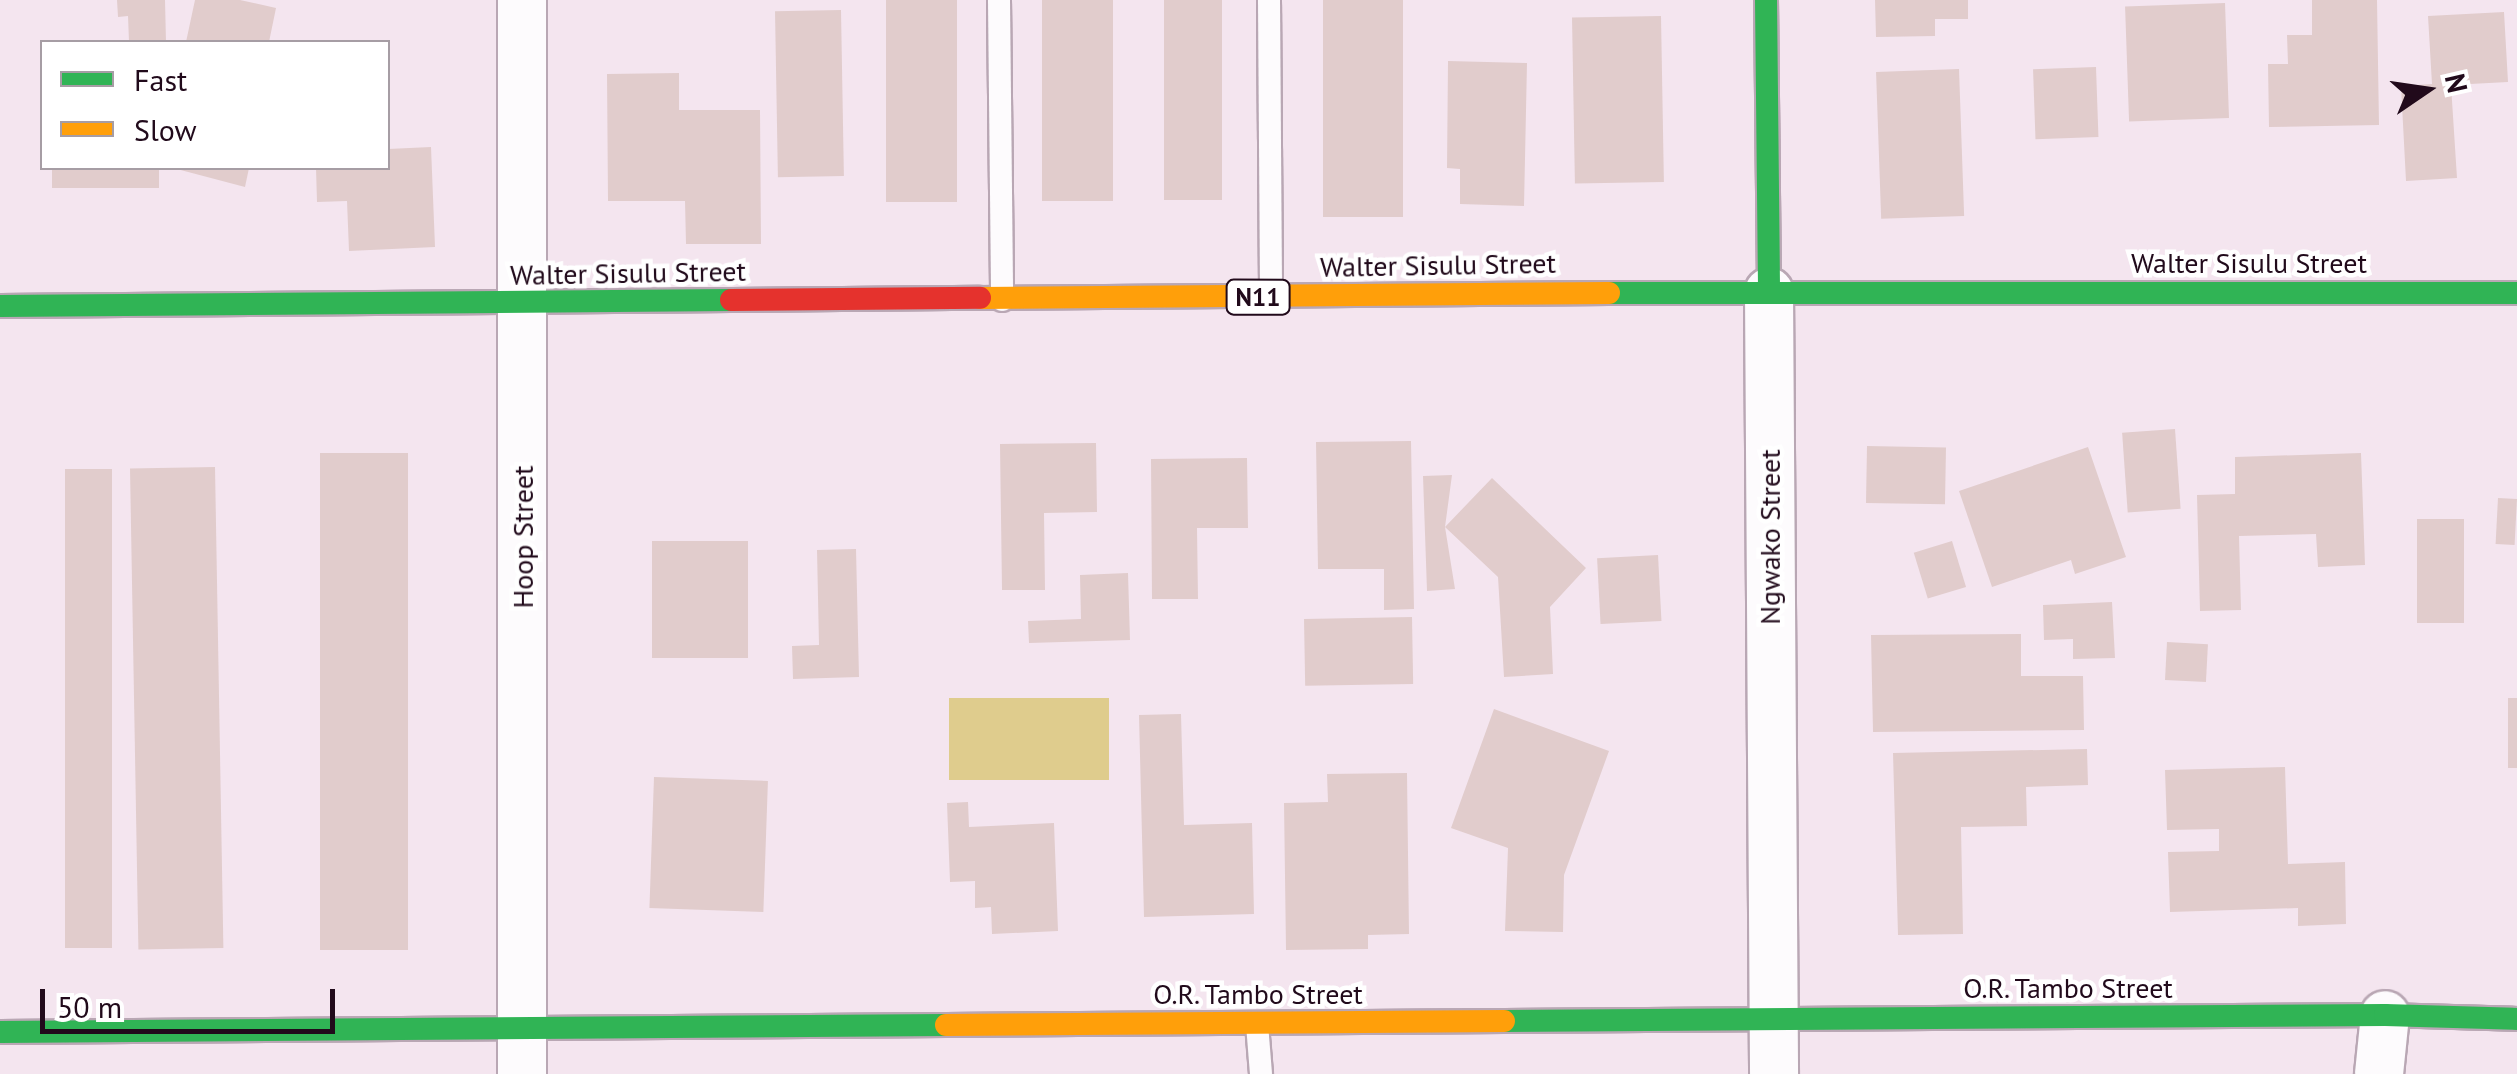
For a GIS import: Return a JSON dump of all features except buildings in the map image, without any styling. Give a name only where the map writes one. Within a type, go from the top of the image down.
[{"type":"main road","name":"Ngwako Street","points":[[1766,0],[1769,292]]},
{"type":"main road","name":"Walter Sisulu Street","points":[[0,306],[1769,292],[2517,293]]},
{"type":"main road","name":"O.R. Tambo Street","points":[[0,1032],[2386,1016],[2517,1019]]},
{"type":"street","name":"Hoop Street","points":[[522,0],[522,1074]]},
{"type":"street","name":"Ngwako Street","points":[[1769,292],[1774,1074]]},
{"type":"street","points":[[2379,1074],[2386,1016]]},
{"type":"lane","points":[[999,0],[1002,300]]},
{"type":"lane","points":[[1269,0],[1271,297]]},
{"type":"lane","points":[[1257,1024],[1261,1074]]},
{"type":"shaded area","points":[[949,698],[1109,698],[1109,780],[949,780]]},
{"type":"traffic: fast","points":[[1766,0],[1769,292]]},
{"type":"traffic: fast","points":[[1609,293],[2517,293]]},
{"type":"traffic: fast","points":[[0,306],[731,300]]},
{"type":"traffic: fast","points":[[1504,1021],[2385,1015],[2517,1019]]},
{"type":"traffic: fast","points":[[0,1032],[946,1025]]},
{"type":"traffic: slow","points":[[980,298],[1609,293]]},
{"type":"traffic: slow","points":[[946,1025],[1504,1021]]},
{"type":"traffic: jam","points":[[731,300],[980,298]]}]
